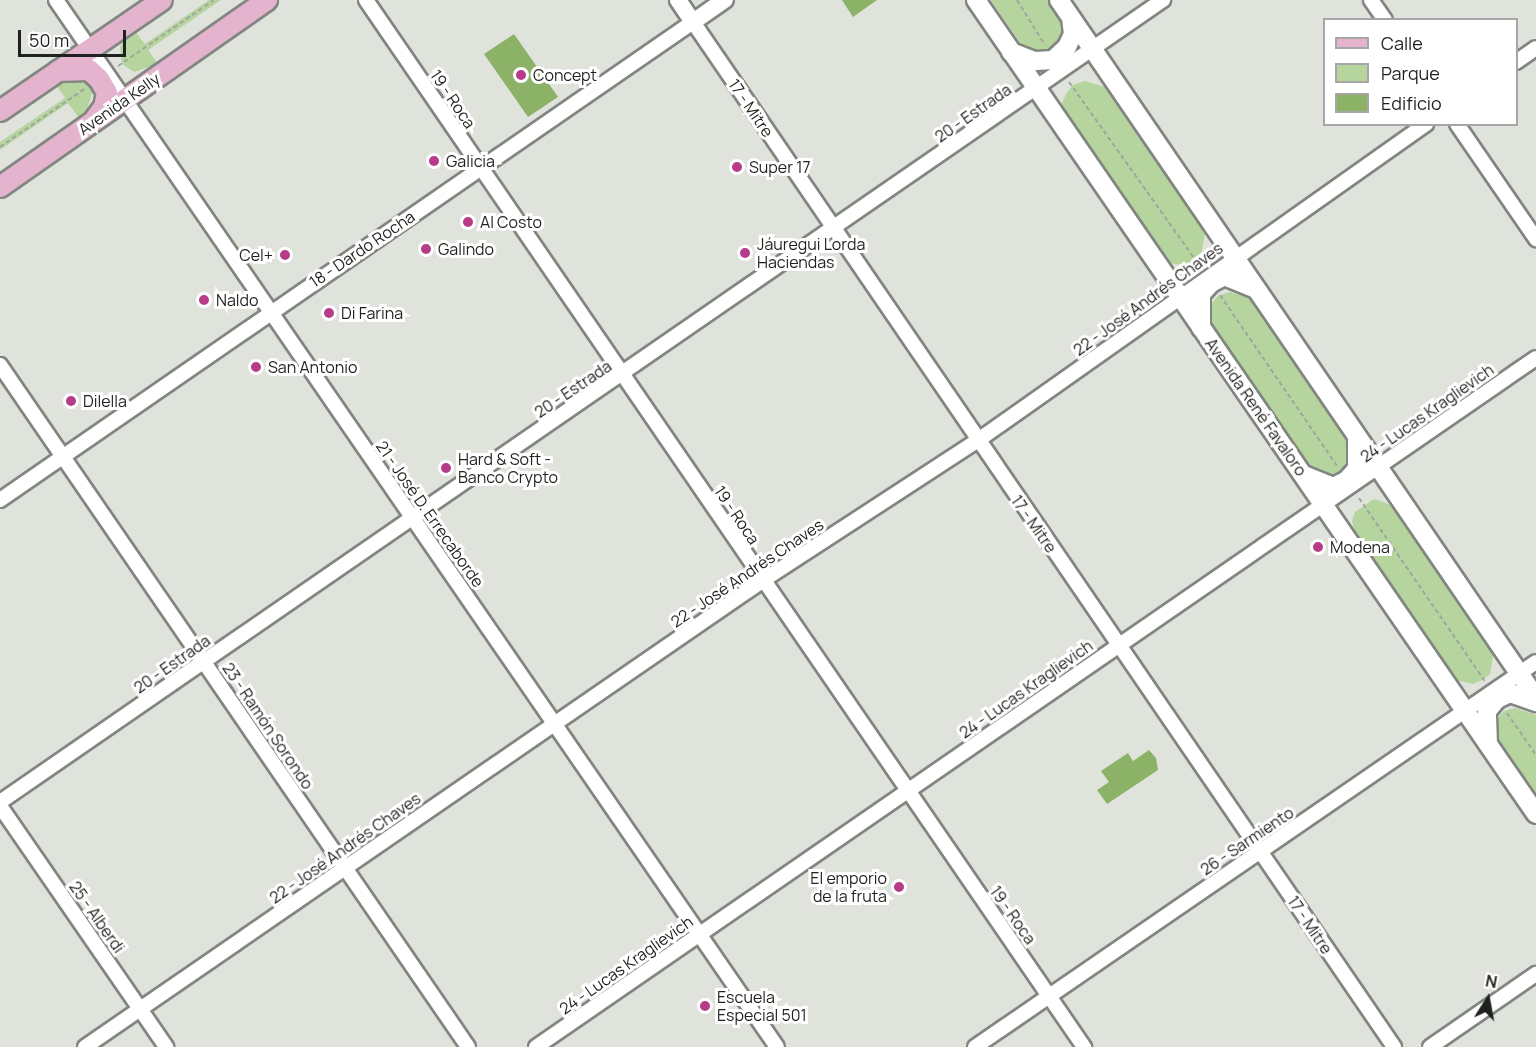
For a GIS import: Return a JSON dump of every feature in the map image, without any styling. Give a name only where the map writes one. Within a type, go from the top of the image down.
[{"type":"main road","points":[[0,111],[162,0]]},
{"type":"main road","name":"Avenida Kelly","points":[[0,187],[267,0]]},
{"type":"main road","name":"Avenida René Favaloro","points":[[976,0],[1536,814]]},
{"type":"main road","points":[[1059,0],[1233,258],[1536,698]]},
{"type":"main road","points":[[1011,52],[1035,61],[1058,65],[1073,34],[1071,18]]},
{"type":"main road","points":[[58,71],[89,70],[99,79],[107,93],[104,107],[94,122]]},
{"type":"main road","points":[[1201,328],[1201,294],[1210,280],[1224,276],[1255,289]]},
{"type":"main road","points":[[1300,472],[1319,484],[1334,487],[1349,483],[1357,469],[1357,437]]},
{"type":"main road","points":[[1488,745],[1487,711],[1495,696],[1510,693],[1536,702]]},
{"type":"street","name":"21 - José D. Errecaborde","points":[[56,0],[777,1047]]},
{"type":"street","name":"19 - Roca","points":[[366,0],[906,792],[1084,1047]]},
{"type":"street","name":"17 - Mitre","points":[[678,0],[832,230],[1394,1047]]},
{"type":"street","name":"18 - Dardo Rocha","points":[[0,500],[270,311],[481,169],[725,0]]},
{"type":"street","name":"20 - Estrada","points":[[0,804],[1036,89],[1058,65],[1091,48],[1163,0]]},
{"type":"street","points":[[1371,0],[1384,18]]},
{"type":"street","points":[[1518,61],[1536,48]]},
{"type":"street","name":"22 - José Andrés Chaves","points":[[85,1047],[762,581],[977,441],[1179,297],[1210,280],[1233,258],[1423,126]]},
{"type":"street","points":[[1458,126],[1536,240]]},
{"type":"street","name":"24 - Lucas Kraglievich","points":[[536,1047],[1323,505],[1349,483],[1377,467],[1536,358]]},
{"type":"street","name":"23 - Ramón Sorondo","points":[[0,365],[468,1047]]},
{"type":"street","name":"26 - Sarmiento","points":[[975,1047],[1466,712],[1495,696],[1536,662]]},
{"type":"street","name":"25 - Alberdi","points":[[0,804],[166,1047]]},
{"type":"street","points":[[1430,1047],[1536,974]]},
{"type":"path","points":[[1017,0],[1058,65],[1210,280],[1536,755]]},
{"type":"green space","points":[[209,0],[221,0],[148,50],[158,64],[134,72],[122,64],[120,47],[127,35],[134,30],[145,44]]},
{"type":"green space","points":[[991,0],[1049,0],[1063,21],[1059,44],[1042,54],[1025,50]]},
{"type":"green space","points":[[79,75],[92,83],[93,91],[86,112],[79,118],[68,103],[0,150],[0,142],[65,98],[55,83]]},
{"type":"green space","points":[[1085,81],[1105,87],[1205,233],[1201,256],[1193,262],[1184,266],[1167,262],[1066,115],[1062,103],[1066,94],[1073,85]]},
{"type":"green space","points":[[1230,292],[1250,298],[1349,444],[1345,467],[1337,473],[1329,476],[1312,472],[1211,325],[1207,313],[1210,305],[1218,296]]},
{"type":"green space","points":[[1374,499],[1394,506],[1494,651],[1490,674],[1482,680],[1473,684],[1456,680],[1355,533],[1352,521],[1355,512]]},
{"type":"green space","points":[[1515,708],[1536,715],[1536,798],[1496,741],[1496,720],[1504,711]]},
{"type":"building","points":[[842,0],[877,0],[853,17]]},
{"type":"building","name":"Concept","points":[[514,34],[558,97],[528,117],[484,54]]},
{"type":"building","points":[[1149,750],[1156,758],[1158,770],[1107,804],[1097,790],[1109,782],[1101,771],[1128,753],[1133,761]]},
{"type":"place","name":"Concept","points":[[521,75]]},
{"type":"place","name":"Galicia","points":[[434,161]]},
{"type":"place","name":"Super 17","points":[[737,167]]},
{"type":"place","name":"Al Costo","points":[[468,222]]},
{"type":"place","name":"Galindo","points":[[426,249]]},
{"type":"place","name":"Jáuregui Lorda Haciendas","points":[[745,253]]},
{"type":"place","name":"Cel+","points":[[285,255]]},
{"type":"place","name":"Naldo","points":[[204,300]]},
{"type":"place","name":"Di Farina","points":[[329,313]]},
{"type":"place","name":"San Antonio","points":[[256,367]]},
{"type":"place","name":"Dilella","points":[[71,401]]},
{"type":"place","name":"Hard & Soft - Banco Crypto","points":[[446,468]]},
{"type":"place","name":"Modena","points":[[1318,547]]},
{"type":"place","name":"El emporio de la fruta","points":[[899,887]]},
{"type":"place","name":"Escuela Especial 501","points":[[705,1006]]}]
